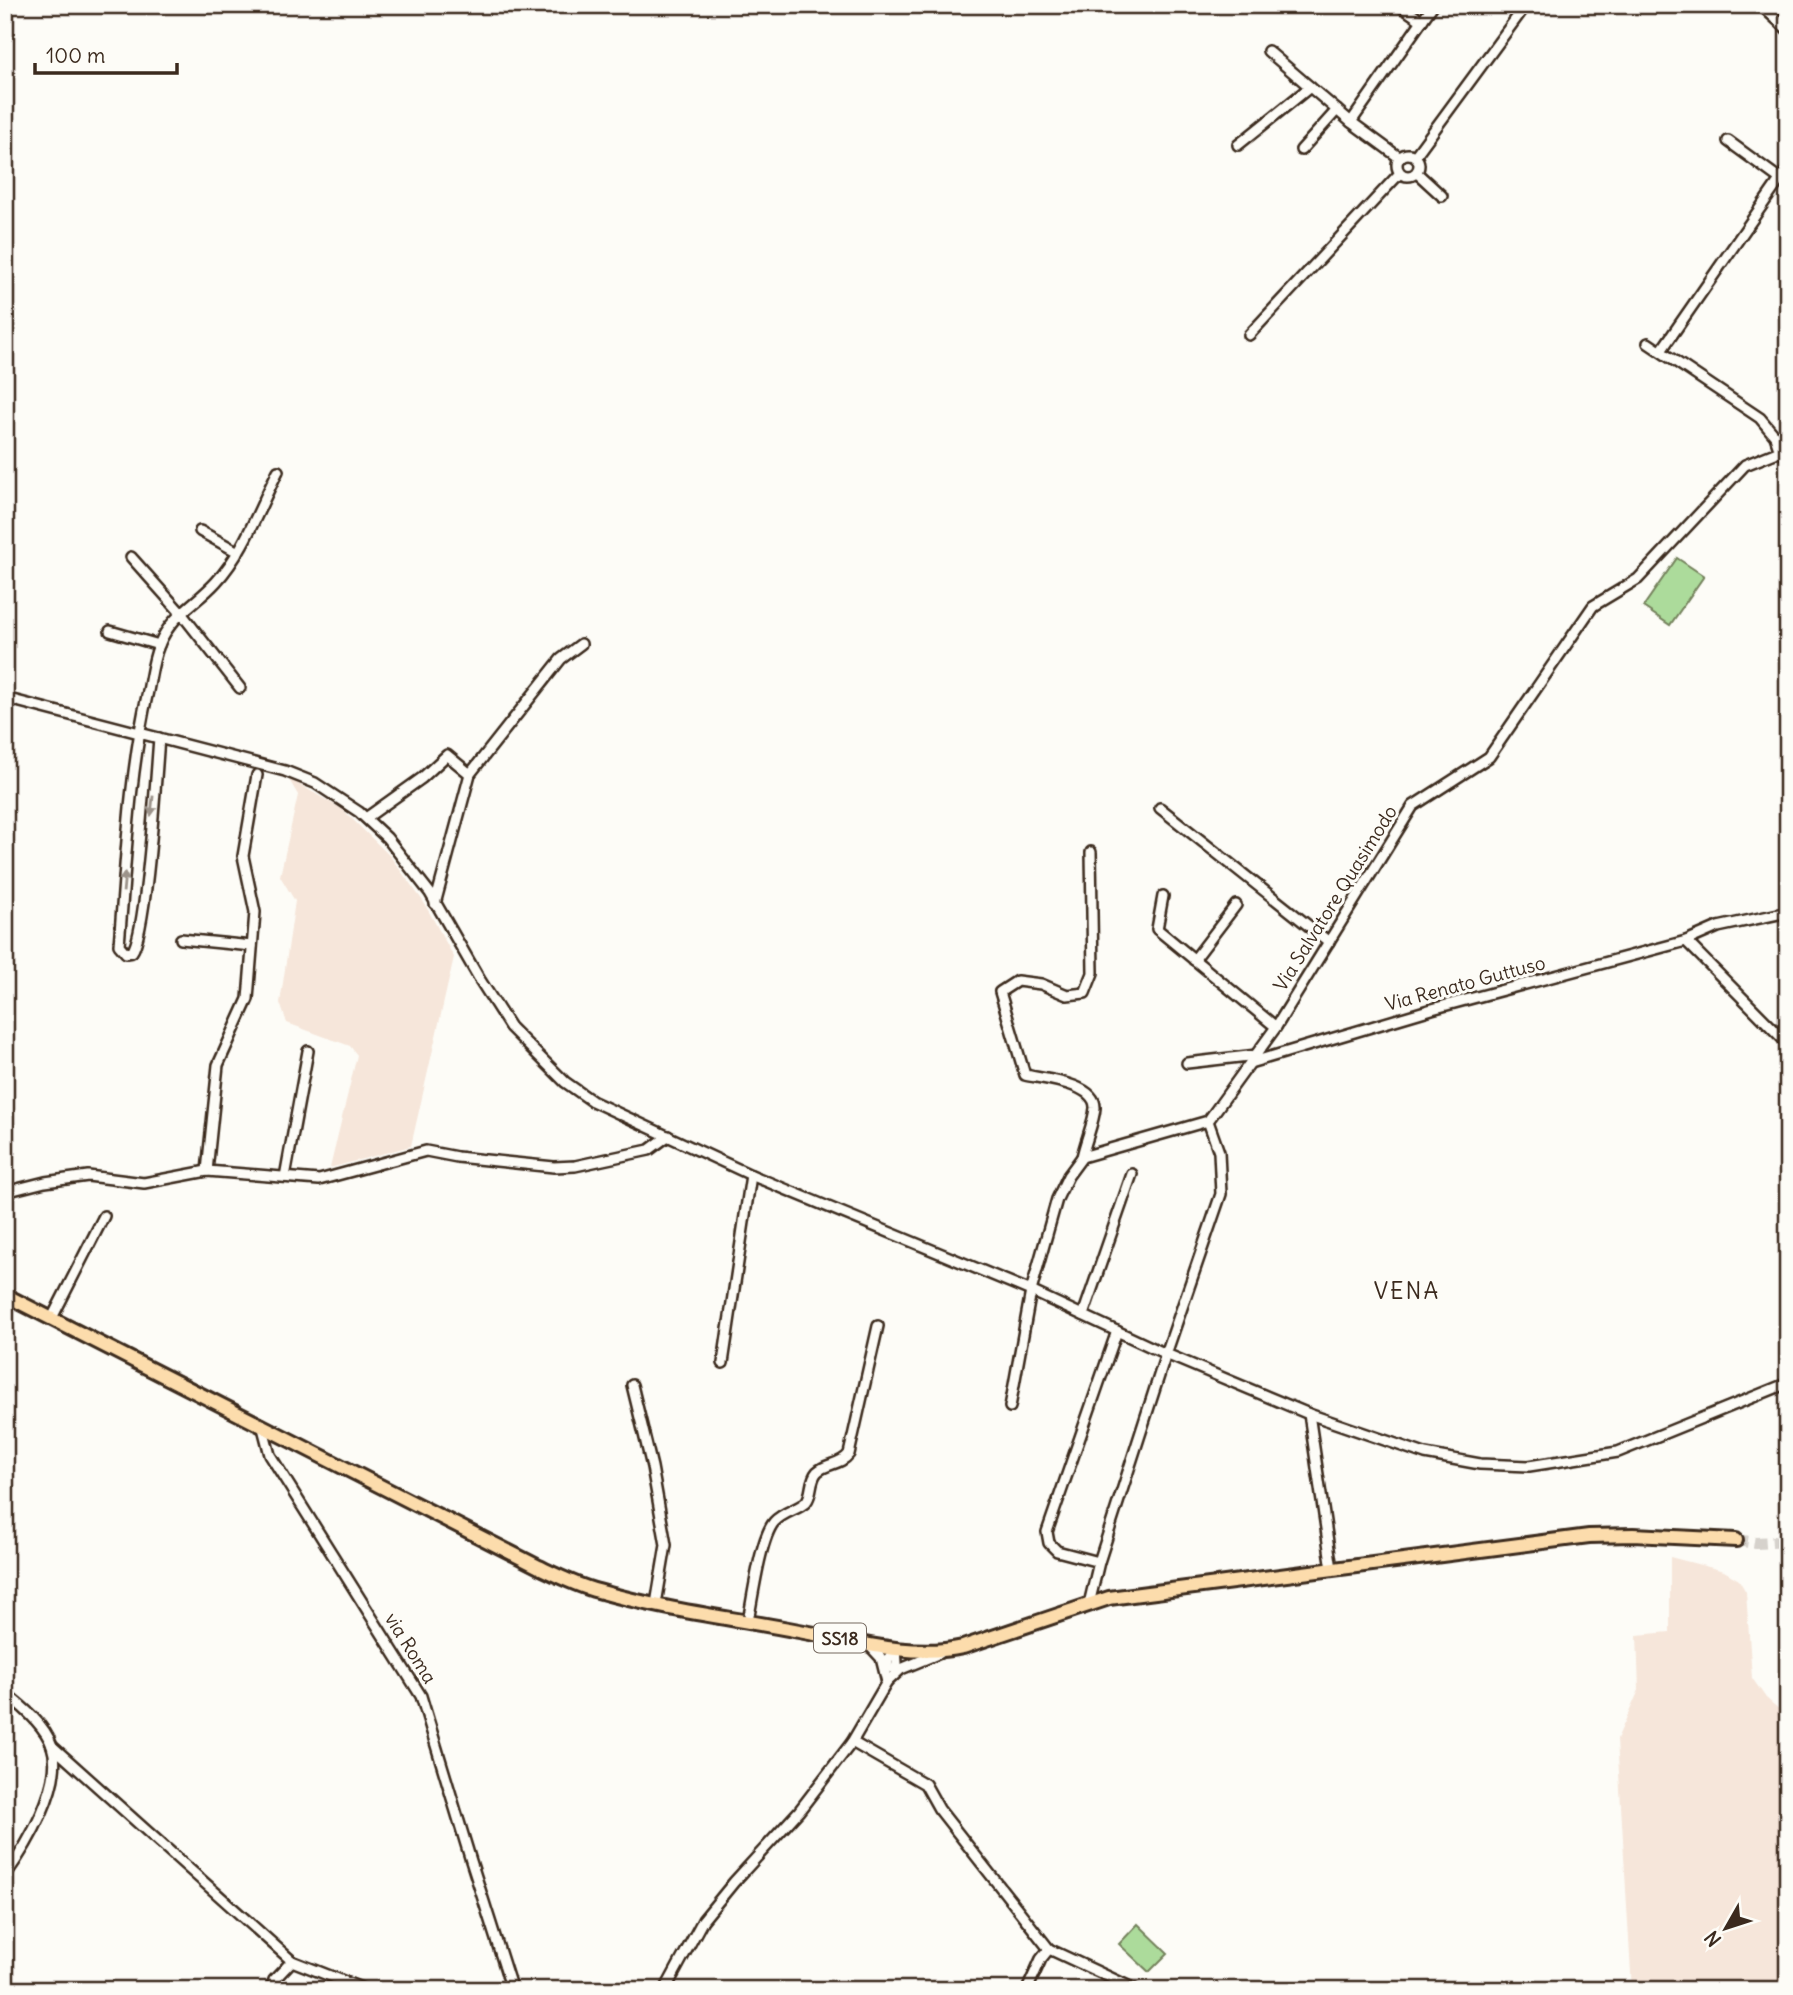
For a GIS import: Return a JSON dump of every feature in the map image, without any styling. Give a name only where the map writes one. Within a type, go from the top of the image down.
[{"type":"main road","name":"SS18","points":[[5,1295],[538,1567],[597,1591],[896,1648],[945,1651],[1109,1598],[1332,1569],[1589,1536],[1633,1535],[1736,1540]]},
{"type":"street","points":[[1399,5],[1422,21]]},
{"type":"street","points":[[1352,122],[1433,5]]},
{"type":"street","points":[[1415,156],[1526,5]]},
{"type":"street","points":[[1761,5],[1788,30]]},
{"type":"street","points":[[1268,51],[1337,110],[1400,158]]},
{"type":"street","points":[[1238,145],[1310,88]]},
{"type":"street","points":[[1301,150],[1337,110]]},
{"type":"street","points":[[1728,141],[1780,179]]},
{"type":"street","points":[[1410,154],[1415,156],[1420,167],[1417,173],[1405,176],[1400,173],[1397,168],[1400,158],[1410,154]]},
{"type":"street","points":[[1661,351],[1788,168]]},
{"type":"street","points":[[1249,335],[1400,173]]},
{"type":"street","points":[[1417,173],[1442,196]]},
{"type":"street","points":[[1648,342],[1760,418],[1775,436],[1780,451],[1788,459]]},
{"type":"street","name":"Via Salvatore Quasimodo","points":[[1208,1121],[1276,1027],[1413,806],[1489,757],[1593,606],[1638,579],[1745,465],[1780,451]]},
{"type":"street","points":[[159,738],[142,913],[136,946],[132,952],[126,953],[119,945],[138,733],[159,645],[181,613],[215,583],[237,552],[278,471]]},
{"type":"street","points":[[200,530],[237,552]]},
{"type":"street","points":[[131,557],[181,613],[240,688]]},
{"type":"street","points":[[110,631],[159,645]]},
{"type":"street","points":[[435,904],[470,774],[561,659],[581,644]]},
{"type":"street","points":[[5,698],[285,771],[315,783],[366,818],[387,838],[405,859],[435,904],[510,1027],[565,1082],[592,1101],[751,1175],[1031,1291],[1166,1354],[1308,1414],[1425,1454],[1480,1464],[1530,1466],[1618,1452],[1788,1383]]},
{"type":"street","points":[[366,818],[422,778],[447,755],[470,774]]},
{"type":"street","points":[[206,1171],[218,1065],[248,999],[255,912],[243,856],[257,775]]},
{"type":"street","points":[[1160,808],[1329,942]]},
{"type":"street","points":[[1010,1407],[1031,1291],[1058,1199],[1068,1176],[1082,1157],[1095,1107],[1090,1095],[1073,1085],[1025,1076],[1000,992],[1017,981],[1041,984],[1067,995],[1085,993],[1093,973],[1091,852]]},
{"type":"street","points":[[1163,897],[1157,929],[1276,1027]]},
{"type":"street","points":[[1194,960],[1236,905]]},
{"type":"street","name":"Via Renato Guttuso","points":[[1187,1063],[1255,1058],[1686,941],[1718,927],[1788,912]]},
{"type":"street","points":[[181,939],[252,946]]},
{"type":"street","points":[[1686,941],[1788,1044]]},
{"type":"street","points":[[285,1177],[308,1051]]},
{"type":"street","points":[[1082,1157],[1208,1121],[1219,1152],[1221,1194],[1099,1562],[1089,1604]]},
{"type":"street","points":[[5,1192],[45,1182],[88,1176],[144,1183],[206,1171],[319,1180],[426,1151],[457,1157],[554,1167],[575,1166],[649,1150],[668,1136]]},
{"type":"street","points":[[1083,1315],[1132,1174]]},
{"type":"street","points":[[723,1363],[751,1175]]},
{"type":"street","points":[[52,1318],[104,1216]]},
{"type":"street","points":[[748,1621],[765,1538],[772,1524],[783,1513],[804,1505],[810,1496],[812,1480],[818,1471],[844,1461],[849,1454],[878,1326]]},
{"type":"street","points":[[1099,1562],[1057,1551],[1049,1544],[1047,1532],[1117,1331]]},
{"type":"street","points":[[632,1385],[652,1467],[666,1545],[656,1604]]},
{"type":"street","points":[[1308,1414],[1332,1569]]},
{"type":"street","name":"via Roma","points":[[262,1424],[270,1455],[421,1696],[512,1990]]},
{"type":"street","points":[[866,1643],[881,1658],[889,1677]]},
{"type":"street","points":[[665,1990],[703,1920],[799,1811],[852,1742],[897,1663],[896,1648]]},
{"type":"street","points":[[889,1677],[945,1651]]},
{"type":"street","points":[[5,1693],[37,1723],[52,1746],[292,1961],[366,1990]]},
{"type":"street","points":[[852,1742],[925,1784],[939,1809],[1049,1949],[1137,1990]]},
{"type":"street","points":[[5,1876],[46,1807],[54,1772],[52,1746]]},
{"type":"street","points":[[1027,1990],[1041,1959],[1049,1949]]},
{"type":"street","points":[[271,1990],[274,1980],[292,1961]]},
{"type":"shaded area","points":[[288,778],[342,809],[390,856],[423,901],[454,957],[411,1146],[330,1168],[357,1055],[350,1046],[287,1023],[280,1003],[295,901],[280,876],[298,795]]},
{"type":"shaded area","points":[[1670,1557],[1724,1571],[1739,1580],[1746,1592],[1752,1678],[1766,1698],[1788,1717],[1788,1990],[1632,1990],[1617,1739],[1639,1690],[1637,1635],[1670,1632]]},
{"type":"shaded area","points":[[1788,1609],[1788,1669],[1779,1651],[1783,1618]]},
{"type":"green space","points":[[1677,558],[1704,576],[1670,625],[1643,607]]},
{"type":"green space","points":[[1138,1924],[1168,1953],[1149,1972],[1119,1944]]},
{"type":"tunnel","points":[[1736,1540],[1756,1543],[1788,1541]]},
{"type":"district","name":"VENA","points":[[1407,1290]]}]
